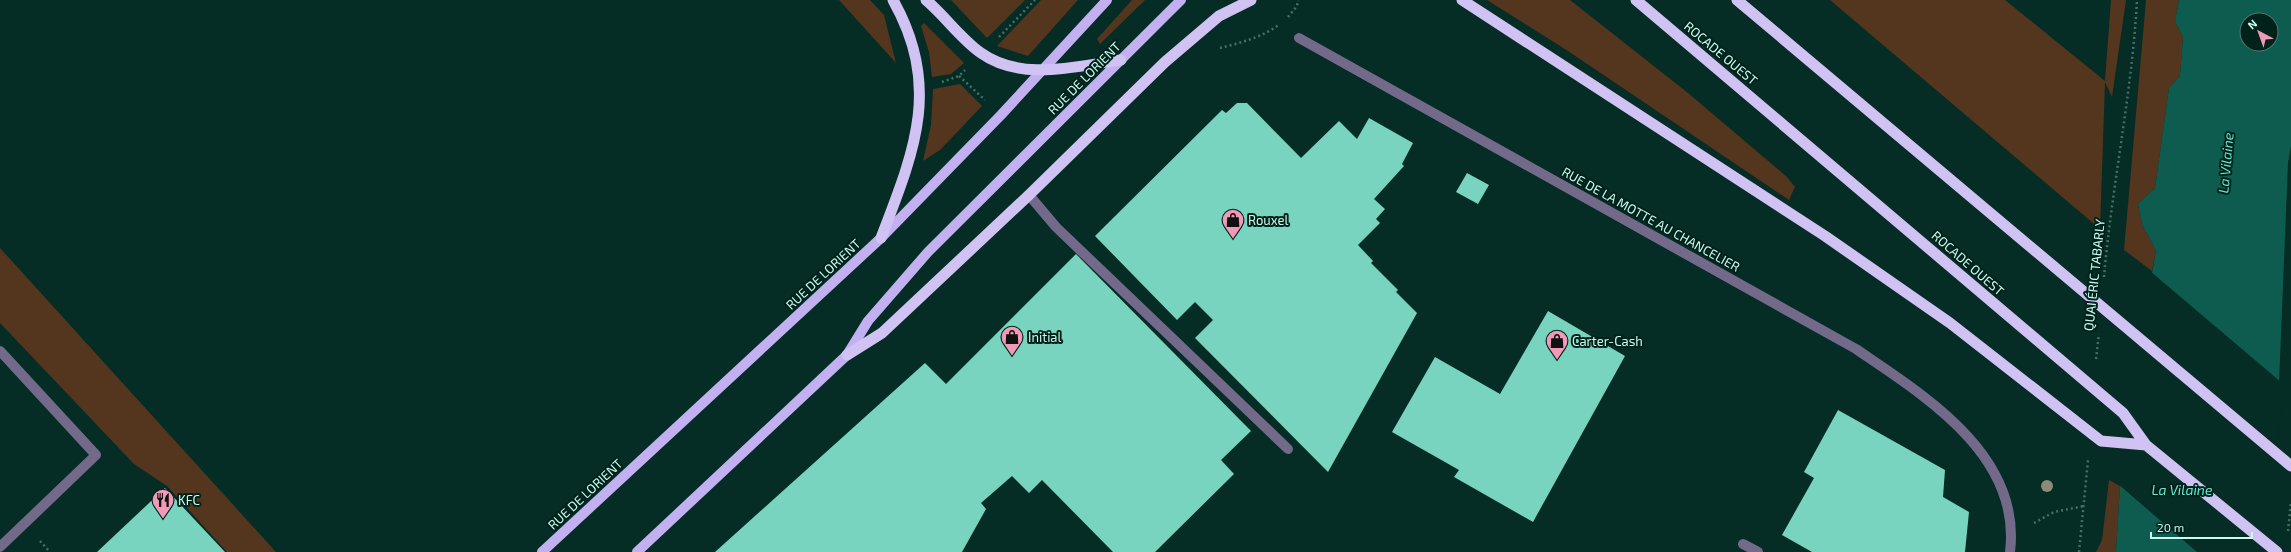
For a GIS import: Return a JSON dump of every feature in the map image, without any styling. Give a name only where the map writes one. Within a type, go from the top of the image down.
[{"type":"highway","points":[[881,238],[907,170],[918,124],[920,85],[914,46],[905,21],[893,0]]},
{"type":"highway","points":[[926,0],[981,54],[1016,69],[1044,70],[1121,60]]},
{"type":"highway","points":[[847,354],[882,332],[1029,195],[1165,62],[1219,16],[1251,0]]},
{"type":"highway","points":[[1462,0],[1825,236],[1950,322],[2101,441],[2146,445]]},
{"type":"highway","name":"ROCADE OUEST","points":[[1636,0],[1854,183],[2060,362],[2123,413],[2146,445],[2277,552]]},
{"type":"highway","points":[[1737,0],[2291,466]]},
{"type":"main road","name":"RUE DE LORIENT","points":[[542,552],[881,238],[939,180],[1044,70],[1107,0]]},
{"type":"main road","name":"RUE DE LORIENT","points":[[637,552],[847,354],[868,321],[928,252],[1181,0]]},
{"type":"street","name":"RUE DE LA MOTTE AU CHANCELIER","points":[[1299,38],[1856,349],[1916,390],[1948,416],[1975,444],[1999,481],[2009,510],[2012,535],[2010,552]]},
{"type":"street","points":[[1029,195],[1056,227],[1288,449]]},
{"type":"street","points":[[0,351],[96,455],[0,547]]},
{"type":"street","points":[[1743,544],[1758,552]]},
{"type":"path","points":[[1216,49],[1238,43],[1273,29],[1287,18],[1297,6],[1298,0]]},
{"type":"path","name":"QUAI ÉRIC TABARLY","points":[[2103,280],[2135,41],[2137,0]]},
{"type":"path","name":"QUAI ÉRIC TABARLY","points":[[2096,366],[2099,327]]},
{"type":"path","points":[[2079,552],[2088,459]]},
{"type":"path","points":[[2288,538],[2291,502]]},
{"type":"path","points":[[2012,535],[2054,512],[2084,506]]},
{"type":"path","points":[[39,540],[50,552]]},
{"type":"shaded area","points":[[839,0],[870,0],[884,15],[896,63]]},
{"type":"shaded area","points":[[951,0],[1025,0],[987,38]]},
{"type":"shaded area","points":[[1041,0],[1078,0],[1028,56],[997,46]]},
{"type":"shaded area","points":[[1132,0],[1145,0],[1100,44],[1097,39]]},
{"type":"shaded area","points":[[1487,0],[1570,0],[1688,93],[1787,177],[1795,187],[1789,200],[1568,51]]},
{"type":"shaded area","points":[[1830,0],[2005,0],[2105,81],[2111,0],[2126,0],[2112,97],[2105,82],[2100,229]]},
{"type":"shaded area","points":[[2146,0],[2179,0],[2175,21],[2183,37],[2180,76],[2169,88],[2155,188],[2138,204],[2142,224],[2156,251],[2152,271],[2124,250]]},
{"type":"shaded area","points":[[924,23],[964,63],[951,74],[932,77],[929,52],[921,26]]},
{"type":"shaded area","points":[[960,84],[982,106],[940,150],[923,161],[931,125],[933,89]]},
{"type":"shaded area","points":[[0,248],[276,552],[227,552],[167,486],[134,464],[0,323]]},
{"type":"shaded area","points":[[2109,480],[2120,486],[2116,552],[2096,552],[2102,540]]},
{"type":"water","name":"La Vilaine","points":[[2179,0],[2291,0],[2291,146],[2288,163],[2275,481],[2265,552],[2116,552],[2120,486],[2133,377],[2156,251],[2142,224],[2138,204],[2155,188],[2169,88],[2180,76],[2183,37],[2175,21]]},
{"type":"pier","points":[[2150,271],[2282,383],[2277,481],[2267,552],[2197,552],[2118,484],[2131,377]]},
{"type":"building","points":[[1237,103],[1247,103],[1301,158],[1339,121],[1357,139],[1369,118],[1413,143],[1402,164],[1404,166],[1374,199],[1385,209],[1376,219],[1380,223],[1358,245],[1373,261],[1371,263],[1398,290],[1396,292],[1417,313],[1328,472],[1195,338],[1213,320],[1195,302],[1177,320],[1095,236],[1222,110],[1226,113]]},
{"type":"building","points":[[1467,173],[1489,185],[1478,204],[1456,192]]},
{"type":"building","points":[[1076,254],[1251,431],[1221,460],[1234,474],[1155,552],[1113,552],[1042,480],[1029,493],[1012,476],[981,503],[986,509],[962,552],[715,552],[925,363],[946,384]]},
{"type":"building","points":[[1548,311],[1625,356],[1533,522],[1454,477],[1459,470],[1392,432],[1435,357],[1500,394]]},
{"type":"building","points":[[1838,410],[1945,470],[1943,497],[1969,512],[1965,552],[1812,552],[1782,535],[1814,478],[1804,472]]},
{"type":"building","name":"KFC","points":[[165,488],[225,552],[97,552]]},
{"type":"place","name":"Rouxel","points":[[1233,240]]},
{"type":"place","name":"Initial","points":[[1012,356]]},
{"type":"place","name":"Carter-Cash","points":[[1557,360]]},
{"type":"place","name":"KFC","points":[[163,520]]}]
